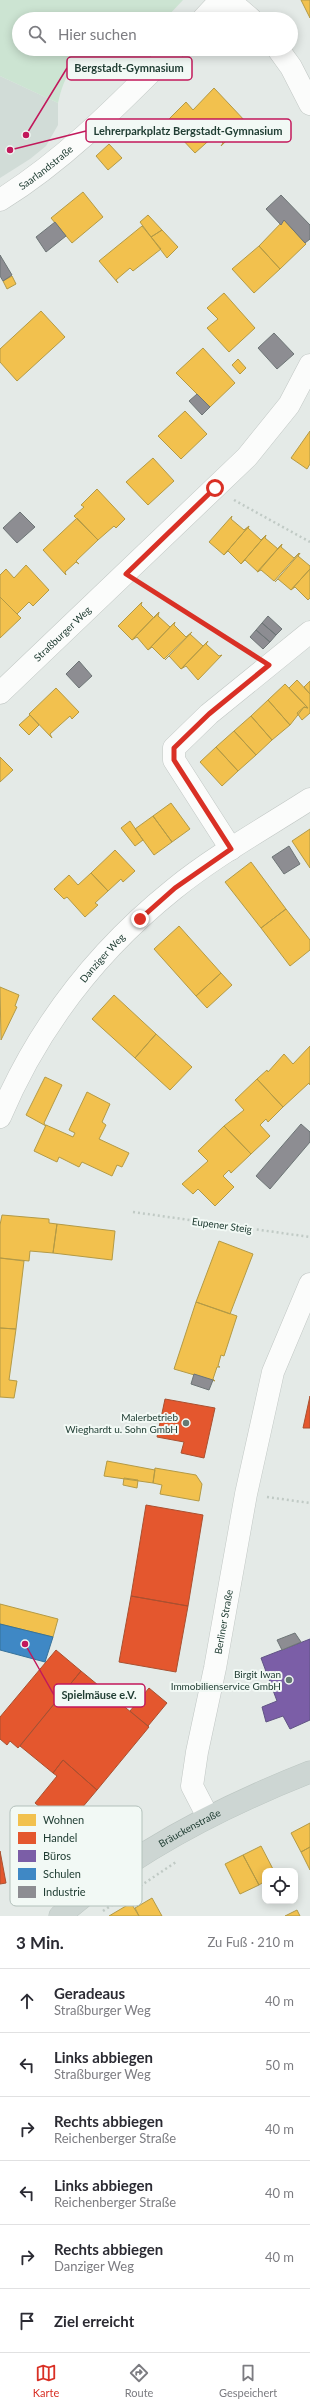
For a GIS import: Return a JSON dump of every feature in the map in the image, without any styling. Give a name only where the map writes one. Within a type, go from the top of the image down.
[{"type":"main road","name":"Bräuckenstraße","points":[[142,1857],[208,1817],[310,1772]]},
{"type":"main road","name":"Bräuckenstraße","points":[[60,1916],[71,1906]]},
{"type":"street","points":[[210,12],[216,5],[223,2],[237,7],[243,12]]},
{"type":"street","name":"Saarlandstraße","points":[[0,200],[25,185],[59,158],[109,114],[167,56]]},
{"type":"street","points":[[283,56],[291,67],[310,104]]},
{"type":"street","name":"Straßburger Weg","points":[[0,693],[215,488],[269,432],[289,405],[310,365]]},
{"type":"street","points":[[231,849],[174,760],[174,748],[209,714],[310,632]]},
{"type":"street","name":"Danziger Weg","points":[[0,1117],[26,1062],[48,1026],[63,1004],[106,951],[175,888],[231,849],[310,799]]},
{"type":"street","name":"Berliner Straße","points":[[208,1817],[192,1786],[197,1752],[216,1668],[246,1494],[273,1372],[310,1284]]},
{"type":"path","points":[[215,488],[310,542]]},
{"type":"path","points":[[126,574],[269,665]]},
{"type":"path","name":"Eupener Steig","points":[[134,1212],[310,1237]]},
{"type":"path","points":[[246,1494],[310,1503]]},
{"type":"path","points":[[142,1885],[179,1860]]},
{"type":"path","points":[[97,1916],[112,1906]]},
{"type":"shaded area","points":[[0,76],[58,103],[58,125],[46,146],[30,159],[0,178]]},
{"type":"green space","points":[[0,0],[183,0],[172,12],[12,12],[12,56],[130,56],[121,66],[96,61],[78,65],[71,71],[66,79],[58,103],[0,76]]},
{"type":"building: Wohnen","points":[[301,0],[310,0],[310,18]]},
{"type":"building: Wohnen","points":[[214,88],[246,122],[221,146],[223,143],[215,135],[195,153],[166,122],[186,102],[193,110]]},
{"type":"building: Wohnen","points":[[109,144],[122,158],[108,170],[96,156]]},
{"type":"building: Wohnen","points":[[83,192],[103,217],[72,243],[51,218]]},
{"type":"building: Wohnen","points":[[148,215],[162,230],[151,237],[140,222]]},
{"type":"building: Wohnen","points":[[284,220],[306,244],[280,269],[259,246]]},
{"type":"building: Wohnen","points":[[142,226],[161,249],[133,271],[130,268],[116,280],[118,283],[99,261]]},
{"type":"building: Wohnen","points":[[162,230],[178,247],[167,258],[151,237]]},
{"type":"building: Wohnen","points":[[259,246],[280,269],[254,293],[232,269]]},
{"type":"building: Wohnen","points":[[12,276],[16,284],[7,289],[3,281]]},
{"type":"building: Wohnen","points":[[224,293],[255,328],[229,352],[207,328],[218,319],[207,308]]},
{"type":"building: Wohnen","points":[[41,311],[65,337],[17,381],[0,362],[0,349]]},
{"type":"building: Wohnen","points":[[203,348],[235,383],[210,407],[176,373]]},
{"type":"building: Wohnen","points":[[238,359],[246,368],[240,374],[232,365]]},
{"type":"building: Wohnen","points":[[185,411],[207,434],[181,459],[158,436]]},
{"type":"building: Wohnen","points":[[310,431],[310,464],[307,469],[291,458]]},
{"type":"building: Wohnen","points":[[153,458],[174,481],[148,505],[126,482]]},
{"type":"building: Wohnen","points":[[97,489],[125,519],[116,528],[114,526],[98,540],[74,516],[84,507],[81,505]]},
{"type":"building: Wohnen","points":[[232,516],[231,519],[244,530],[249,526],[224,555],[209,542]]},
{"type":"building: Wohnen","points":[[77,518],[98,540],[76,561],[79,564],[76,562],[65,572],[66,575],[43,550]]},
{"type":"building: Wohnen","points":[[249,526],[248,528],[261,540],[266,535],[241,564],[228,551],[224,555]]},
{"type":"building: Wohnen","points":[[266,535],[265,538],[278,549],[258,572],[245,560],[241,564]]},
{"type":"building: Wohnen","points":[[282,544],[281,547],[294,558],[299,553],[274,581],[261,570],[257,572]]},
{"type":"building: Wohnen","points":[[300,553],[298,556],[310,566],[310,569],[291,590],[278,579],[275,582]]},
{"type":"building: Wohnen","points":[[26,565],[49,590],[33,606],[29,602],[17,614],[0,597],[0,575],[6,569],[14,578]]},
{"type":"building: Wohnen","points":[[310,569],[310,598],[308,600],[295,587],[291,590]]},
{"type":"building: Wohnen","points":[[0,597],[21,618],[0,638]]},
{"type":"building: Wohnen","points":[[142,602],[141,605],[154,618],[132,640],[118,626]]},
{"type":"building: Wohnen","points":[[159,612],[158,616],[170,627],[175,622],[148,650],[137,637],[132,640]]},
{"type":"building: Wohnen","points":[[175,622],[174,625],[186,637],[192,632],[164,659],[152,647],[148,650]]},
{"type":"building: Wohnen","points":[[190,634],[203,646],[208,641],[181,669],[169,656],[165,660]]},
{"type":"building: Wohnen","points":[[208,641],[206,644],[219,656],[222,655],[198,680],[186,666],[181,669]]},
{"type":"building: Wohnen","points":[[297,680],[310,694],[310,713],[302,720],[297,713],[304,707],[308,708],[289,688]]},
{"type":"building: Wohnen","points":[[310,681],[310,694],[304,687]]},
{"type":"building: Wohnen","points":[[285,684],[308,708],[304,707],[290,725],[268,700]]},
{"type":"building: Wohnen","points":[[56,688],[79,712],[72,719],[70,716],[50,734],[52,738],[29,714]]},
{"type":"building: Wohnen","points":[[268,700],[290,725],[272,740],[251,716]]},
{"type":"building: Wohnen","points":[[30,715],[39,725],[29,735],[19,725]]},
{"type":"building: Wohnen","points":[[251,716],[272,740],[256,755],[234,731]]},
{"type":"building: Wohnen","points":[[234,731],[256,755],[238,771],[216,747]]},
{"type":"building: Wohnen","points":[[216,747],[238,771],[222,786],[200,762]]},
{"type":"building: Wohnen","points":[[0,757],[13,770],[0,782]]},
{"type":"building: Wohnen","points":[[171,803],[190,829],[172,842],[153,816]]},
{"type":"building: Wohnen","points":[[153,816],[172,842],[154,855],[135,829]]},
{"type":"building: Wohnen","points":[[130,821],[143,840],[135,846],[121,828]]},
{"type":"building: Wohnen","points":[[310,829],[310,868],[292,841]]},
{"type":"building: Wohnen","points":[[115,850],[135,871],[123,882],[121,879],[108,891],[91,873]]},
{"type":"building: Wohnen","points":[[251,862],[286,909],[261,928],[225,882]]},
{"type":"building: Wohnen","points":[[91,873],[108,891],[95,903],[98,905],[85,917],[67,897],[64,899],[54,889],[69,875],[78,885]]},
{"type":"building: Wohnen","points":[[286,909],[310,940],[310,950],[290,966],[261,928]]},
{"type":"building: Wohnen","points":[[179,926],[221,973],[196,996],[154,949]]},
{"type":"building: Wohnen","points":[[221,973],[232,985],[207,1008],[196,996]]},
{"type":"building: Wohnen","points":[[0,987],[19,995],[15,1006],[17,1007],[1,1040]]},
{"type":"building: Wohnen","points":[[114,995],[156,1034],[135,1058],[92,1019]]},
{"type":"building: Wohnen","points":[[156,1034],[192,1067],[170,1090],[135,1058]]},
{"type":"building: Wohnen","points":[[310,1046],[310,1085],[309,1083],[283,1107],[257,1079],[267,1070],[268,1072],[284,1054],[293,1064]]},
{"type":"building: Wohnen","points":[[45,1077],[62,1085],[44,1123],[46,1126],[26,1115]]},
{"type":"building: Wohnen","points":[[257,1079],[283,1107],[268,1122],[266,1119],[260,1125],[270,1136],[251,1154],[224,1126],[244,1110],[235,1100]]},
{"type":"building: Wohnen","points":[[87,1092],[110,1104],[102,1122],[106,1125],[99,1139],[129,1153],[122,1167],[117,1165],[112,1176],[82,1162],[79,1167],[59,1157],[57,1162],[34,1151],[46,1125],[73,1137],[75,1133],[69,1130]]},
{"type":"building: Wohnen","points":[[224,1126],[251,1154],[231,1173],[229,1170],[223,1176],[234,1187],[215,1206],[198,1189],[193,1194],[182,1184],[208,1161],[198,1151]]},
{"type":"building: Wohnen","points":[[2,1215],[49,1219],[49,1223],[57,1224],[53,1253],[30,1251],[29,1261],[0,1258],[0,1225]]},
{"type":"building: Wohnen","points":[[57,1224],[115,1231],[112,1260],[53,1253]]},
{"type":"building: Wohnen","points":[[219,1241],[253,1254],[230,1314],[196,1302]]},
{"type":"building: Wohnen","points":[[0,1258],[24,1261],[16,1329],[0,1328]]},
{"type":"building: Wohnen","points":[[196,1302],[237,1316],[224,1356],[221,1355],[218,1366],[220,1367],[217,1367],[213,1379],[215,1381],[174,1369]]},
{"type":"building: Wohnen","points":[[0,1328],[16,1329],[9,1380],[17,1381],[14,1398],[0,1397]]},
{"type":"building: Wohnen","points":[[107,1461],[155,1470],[153,1483],[104,1476]]},
{"type":"building: Wohnen","points":[[155,1468],[196,1475],[202,1484],[199,1501],[160,1494],[162,1485],[153,1483]]},
{"type":"building: Wohnen","points":[[124,1478],[138,1480],[137,1488],[123,1485]]},
{"type":"building: Wohnen","points":[[0,1604],[58,1619],[53,1637],[0,1624]]},
{"type":"building: Wohnen","points":[[310,1823],[310,1847],[301,1852],[291,1833]]},
{"type":"building: Wohnen","points":[[261,1846],[272,1868],[262,1868],[262,1883],[259,1885],[243,1855]]},
{"type":"building: Wohnen","points":[[310,1847],[310,1870],[301,1852]]},
{"type":"building: Wohnen","points":[[243,1855],[259,1885],[240,1894],[225,1864]]},
{"type":"building: Wohnen","points":[[152,1898],[162,1916],[139,1916],[135,1908],[142,1906],[142,1904]]},
{"type":"building: Wohnen","points":[[126,1906],[133,1906],[139,1916],[109,1916]]},
{"type":"building: Wohnen","points":[[297,1910],[300,1916],[285,1916]]},
{"type":"building: Handel","points":[[310,1396],[310,1428],[303,1428]]},
{"type":"building: Handel","name":"Malerbetrieb Wieghardt u. Sohn GmbH","points":[[165,1399],[215,1408],[204,1458],[181,1453],[184,1442],[157,1437]]},
{"type":"building: Handel","points":[[146,1505],[203,1515],[188,1606],[131,1596]]},
{"type":"building: Handel","points":[[131,1596],[188,1606],[176,1672],[119,1662]]},
{"type":"building: Handel","points":[[56,1650],[81,1671],[18,1748],[10,1741],[7,1745],[0,1739],[0,1717]]},
{"type":"building: Handel","points":[[81,1671],[149,1727],[97,1790],[63,1760],[53,1773],[20,1746]]},
{"type":"building: Handel","points":[[149,1688],[167,1703],[148,1726],[130,1711]]},
{"type":"building: Handel","points":[[63,1760],[97,1790],[84,1806],[39,1806],[35,1803],[57,1776],[53,1773]]},
{"type":"building: Handel","points":[[0,1851],[6,1883],[0,1884]]},
{"type":"building: Büros","name":"Birgit Iwan Immobilienservice GmbH","points":[[310,1639],[310,1720],[290,1729],[283,1716],[266,1722],[262,1707],[277,1701],[261,1658]]},
{"type":"building: Schulen","points":[[0,1624],[53,1637],[45,1662],[0,1650]]},
{"type":"building: Industrie","points":[[281,195],[310,225],[310,239],[305,243],[284,220],[281,225],[266,209]]},
{"type":"building: Industrie","points":[[55,222],[66,236],[46,252],[36,237]]},
{"type":"building: Industrie","points":[[0,255],[12,275],[3,281],[0,276]]},
{"type":"building: Industrie","points":[[274,333],[294,354],[277,369],[258,348]]},
{"type":"building: Industrie","points":[[197,394],[210,407],[202,415],[189,401]]},
{"type":"building: Industrie","points":[[20,512],[35,527],[17,543],[3,528]]},
{"type":"building: Industrie","points":[[268,616],[282,629],[276,635],[262,623]]},
{"type":"building: Industrie","points":[[262,623],[276,635],[270,642],[256,630]]},
{"type":"building: Industrie","points":[[256,630],[270,642],[263,649],[250,637]]},
{"type":"building: Industrie","points":[[79,661],[92,676],[79,688],[66,674]]},
{"type":"building: Industrie","points":[[289,846],[300,864],[284,874],[272,857]]},
{"type":"building: Industrie","points":[[301,1124],[310,1132],[310,1142],[270,1189],[256,1176]]},
{"type":"building: Industrie","points":[[194,1374],[213,1380],[209,1390],[191,1384]]},
{"type":"building: Industrie","points":[[295,1633],[301,1642],[282,1650],[277,1640]]},
{"type":"place","name":"Bergstadt-Gymnasium","points":[[26,135]]},
{"type":"place","name":"Lehrerparkplatz Bergstadt-Gymnasium","points":[[10,150]]},
{"type":"place","name":"Malerbetrieb Wieghardt u. Sohn GmbH","points":[[186,1423]]},
{"type":"place","name":"Spielmäuse e.V.","points":[[25,1644]]},
{"type":"place","name":"Birgit Iwan Immobilienservice GmbH","points":[[289,1680]]},
{"type":"route","points":[[140,919],[175,888],[231,849],[174,760],[174,748],[184,736],[209,714],[269,665],[126,574],[215,488]]}]
